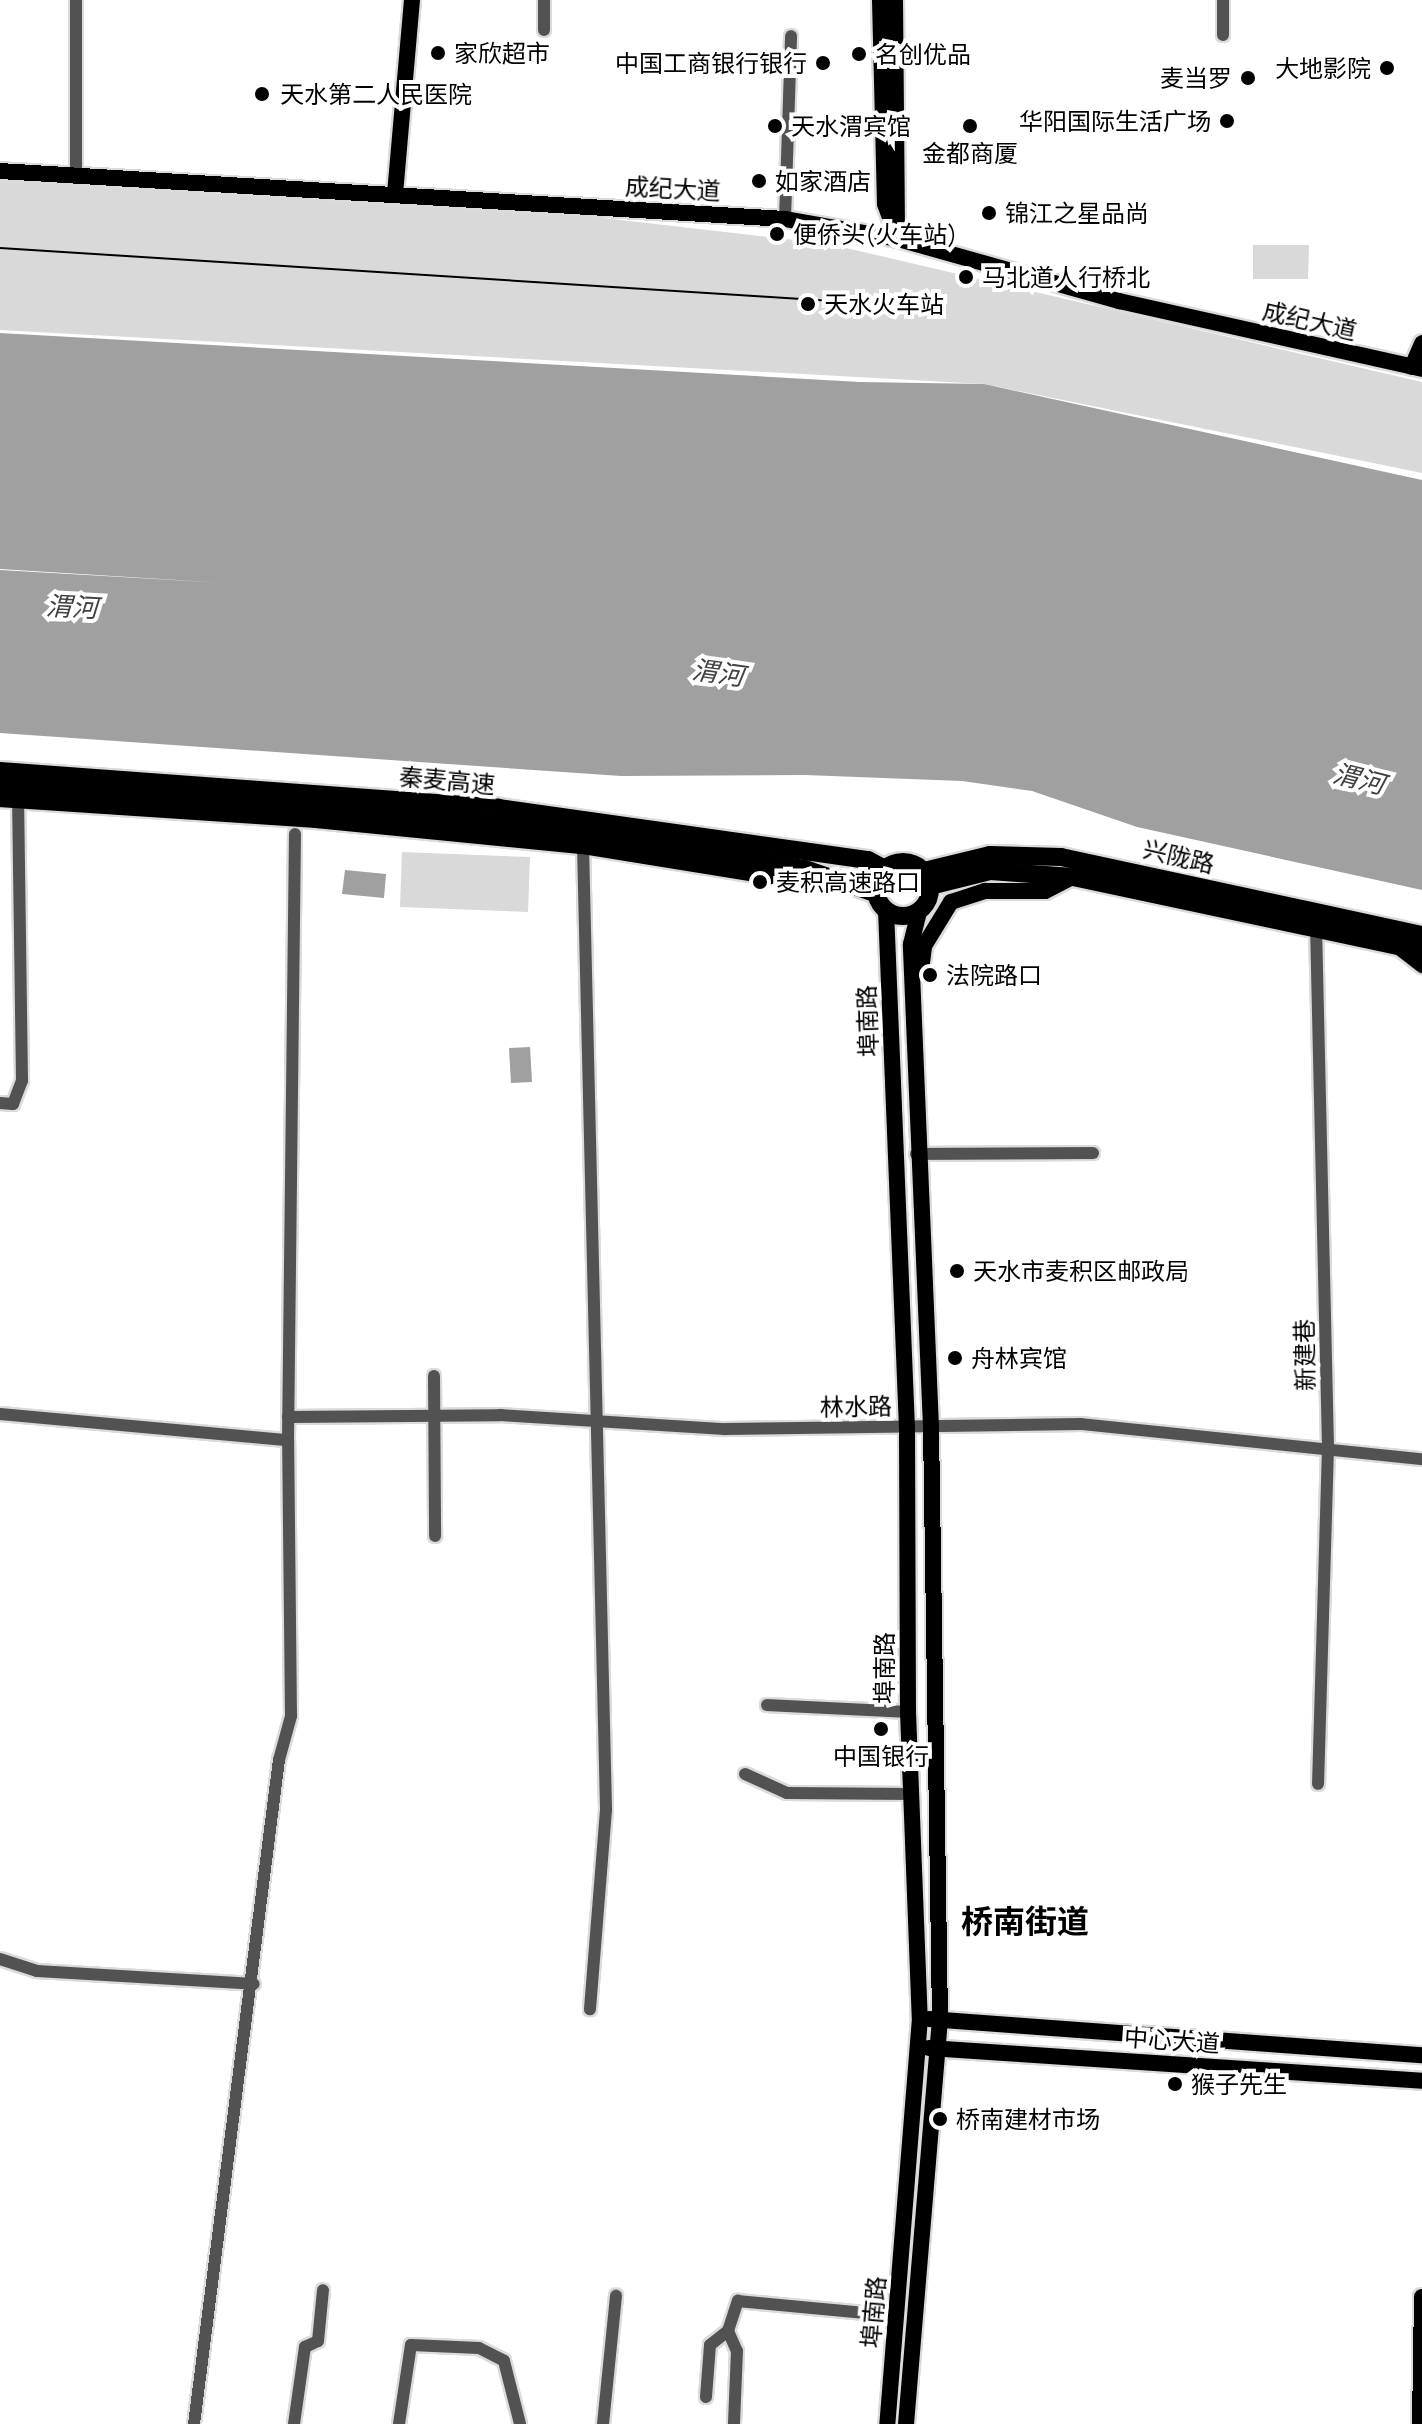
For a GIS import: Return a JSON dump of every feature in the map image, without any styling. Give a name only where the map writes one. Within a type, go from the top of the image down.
[{"type":"highway","name":"秦麦高速","points":[[0,771],[498,808],[694,842],[837,877],[881,902]]},
{"type":"highway","name":"秦麦高速","points":[[0,787],[413,817],[694,842],[868,860],[885,869]]},
{"type":"highway","name":"兴陇路","points":[[927,878],[990,855],[1061,857],[1422,935]]},
{"type":"highway","points":[[909,862],[927,878],[919,911],[903,916],[881,902],[885,869],[909,862]]},
{"type":"highway","name":"兴陇路","points":[[927,878],[990,871],[1073,877],[1316,926],[1422,951]]},
{"type":"main road","points":[[395,194],[412,0]]},
{"type":"main road","points":[[880,0],[885,204],[898,239]]},
{"type":"main road","points":[[895,0],[898,239]]},
{"type":"main road","name":"成纪大道","points":[[0,171],[785,219],[898,239],[1119,301],[1417,368]]},
{"type":"main road","points":[[1417,368],[1422,343]]},
{"type":"main road","points":[[0,799],[316,820],[583,846],[775,877],[837,877]]},
{"type":"main road","points":[[914,1035],[924,946],[951,902],[985,891],[1045,891],[1073,877]]},
{"type":"main road","name":"埠南路","points":[[881,902],[889,965],[907,1428],[908,1712],[920,2018],[887,2424]]},
{"type":"main road","name":"埠南路","points":[[906,2424],[940,2020],[931,1427],[916,1154],[912,962],[919,911]]},
{"type":"main road","points":[[1397,945],[1422,965]]},
{"type":"main road","points":[[889,965],[900,959],[912,962]]},
{"type":"main road","name":"中心大道","points":[[920,2018],[1422,2055]]},
{"type":"main road","name":"中心大道","points":[[919,2047],[1422,2081]]},
{"type":"main road","points":[[1420,2424],[1422,2297]]},
{"type":"street","points":[[76,0],[76,175]]},
{"type":"street","points":[[544,0],[544,30]]},
{"type":"street","points":[[1223,0],[1223,35]]},
{"type":"street","points":[[785,219],[791,36]]},
{"type":"street","points":[[0,1103],[13,1104],[22,1081],[18,801]]},
{"type":"street","points":[[194,2424],[254,1984],[279,1760],[291,1716],[288,1417],[295,834]]},
{"type":"street","points":[[583,846],[606,1810],[590,2009]]},
{"type":"street","name":"新建巷","points":[[1316,926],[1328,1448],[1318,1784]]},
{"type":"street","points":[[916,1154],[1093,1153]]},
{"type":"street","points":[[434,1376],[435,1536]]},
{"type":"street","points":[[0,1414],[288,1440]]},
{"type":"street","name":"林水路","points":[[288,1417],[435,1415],[598,1418],[725,1429],[1081,1424],[1422,1459]]},
{"type":"street","points":[[767,1705],[908,1712]]},
{"type":"street","points":[[745,1774],[787,1793],[910,1794]]},
{"type":"street","points":[[0,1959],[37,1971],[254,1984]]},
{"type":"street","points":[[294,2424],[305,2347],[318,2341],[323,2290]]},
{"type":"street","points":[[603,2424],[616,2296]]},
{"type":"street","points":[[706,2397],[710,2345],[728,2331],[738,2301],[896,2316]]},
{"type":"street","points":[[728,2331],[737,2351],[734,2424]]},
{"type":"street","points":[[399,2424],[411,2345],[479,2348],[504,2361],[520,2424]]},
{"type":"shaded area","points":[[0,175],[395,194],[829,244],[1422,382],[1422,473],[984,384],[0,330]]},
{"type":"shaded area","points":[[1253,245],[1309,245],[1308,279],[1253,279]]},
{"type":"shaded area","points":[[402,852],[530,857],[528,912],[400,907]]},
{"type":"water","name":"渭河","points":[[0,333],[860,382],[984,384],[1422,480],[1422,890],[1137,827],[1032,791],[962,781],[805,775],[621,776],[0,733],[0,570],[225,583],[0,569]]},
{"type":"water","points":[[345,870],[386,874],[384,898],[342,894]]},
{"type":"water","points":[[530,1047],[532,1082],[511,1083],[509,1048]]},
{"type":"tram line","points":[[0,248],[880,304]]},
{"type":"place","name":"家欣超市","points":[[438,53]]},
{"type":"place","name":"名创优品","points":[[859,54]]},
{"type":"place","name":"中国工商银行银行","points":[[823,63]]},
{"type":"place","name":"大地影院","points":[[1387,68]]},
{"type":"place","name":"麦当罗","points":[[1248,78]]},
{"type":"place","name":"天水第二人民医院","points":[[262,94]]},
{"type":"place","name":"华阳国际生活广场","points":[[1227,121]]},
{"type":"place","name":"天水渭宾馆","points":[[775,126]]},
{"type":"place","name":"金都商厦","points":[[970,126]]},
{"type":"place","name":"如家酒店","points":[[759,181]]},
{"type":"place","name":"锦江之星品尚","points":[[989,213]]},
{"type":"place","name":"便侨头(火车站)","points":[[777,234]]},
{"type":"place","name":"马北道人行桥北","points":[[966,277]]},
{"type":"place","name":"天水火车站","points":[[808,304]]},
{"type":"place","name":"麦积高速路口","points":[[760,882]]},
{"type":"place","name":"法院路口","points":[[930,975]]},
{"type":"place","name":"天水市麦积区邮政局","points":[[957,1271]]},
{"type":"place","name":"舟林宾馆","points":[[955,1358]]},
{"type":"place","name":"中国银行","points":[[881,1729]]},
{"type":"place","name":"猴子先生","points":[[1175,2084]]},
{"type":"place","name":"桥南建材市场","points":[[940,2119]]},
{"type":"district","name":"桥南街道","points":[[1025,1921]]}]
